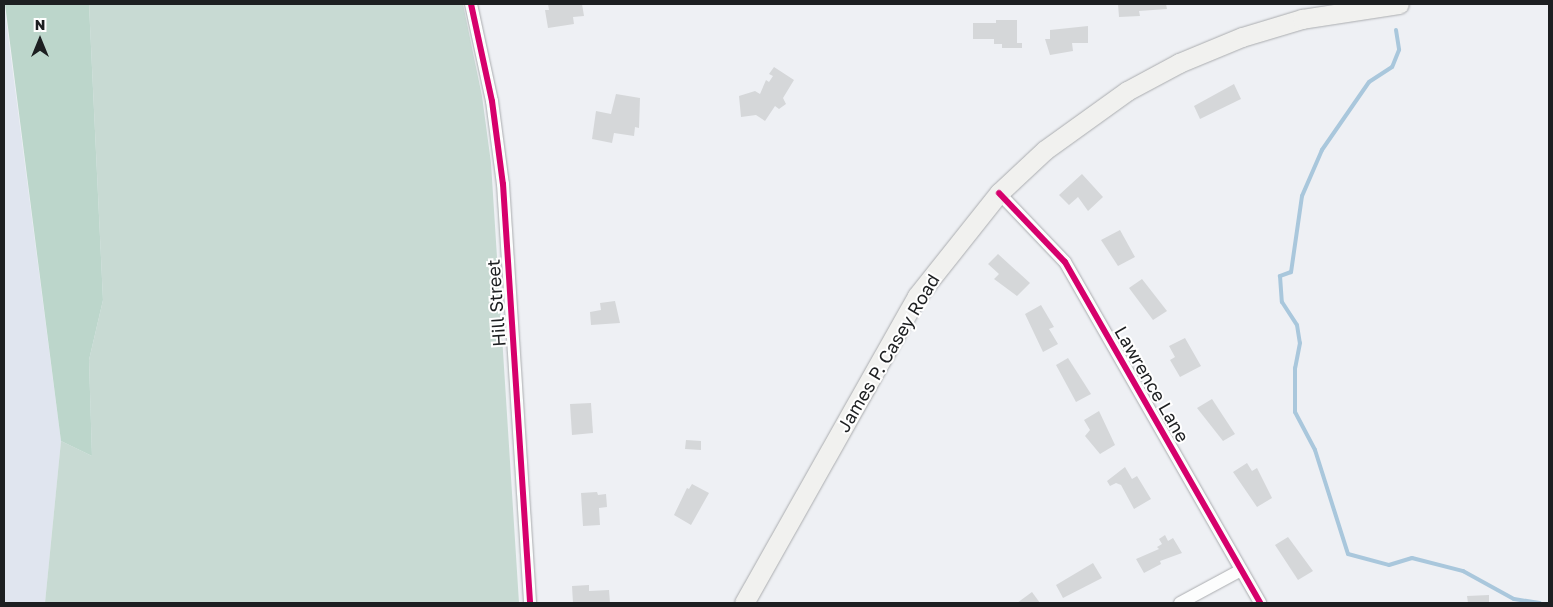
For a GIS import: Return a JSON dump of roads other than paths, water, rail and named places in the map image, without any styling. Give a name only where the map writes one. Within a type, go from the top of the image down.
[{"type":"main road","name":"James P. Casey Road","points":[[744,603],[917,296],[999,193],[1077,124],[1178,63],[1242,36],[1302,19],[1400,4]]},
{"type":"street","name":"Hill Street","points":[[471,4],[492,101],[503,184],[530,603]]},
{"type":"street","name":"Lawrence Lane","points":[[999,193],[1065,262],[1260,603]]},
{"type":"street","points":[[1180,603],[1241,570]]},
{"type":"waterway","points":[[1396,30],[1399,50],[1392,67],[1369,82],[1322,150],[1302,196],[1291,272],[1280,276],[1282,302],[1297,325],[1300,343],[1295,368],[1295,412],[1315,450],[1348,554],[1389,565],[1412,558],[1463,571],[1514,599],[1540,603]]}]
